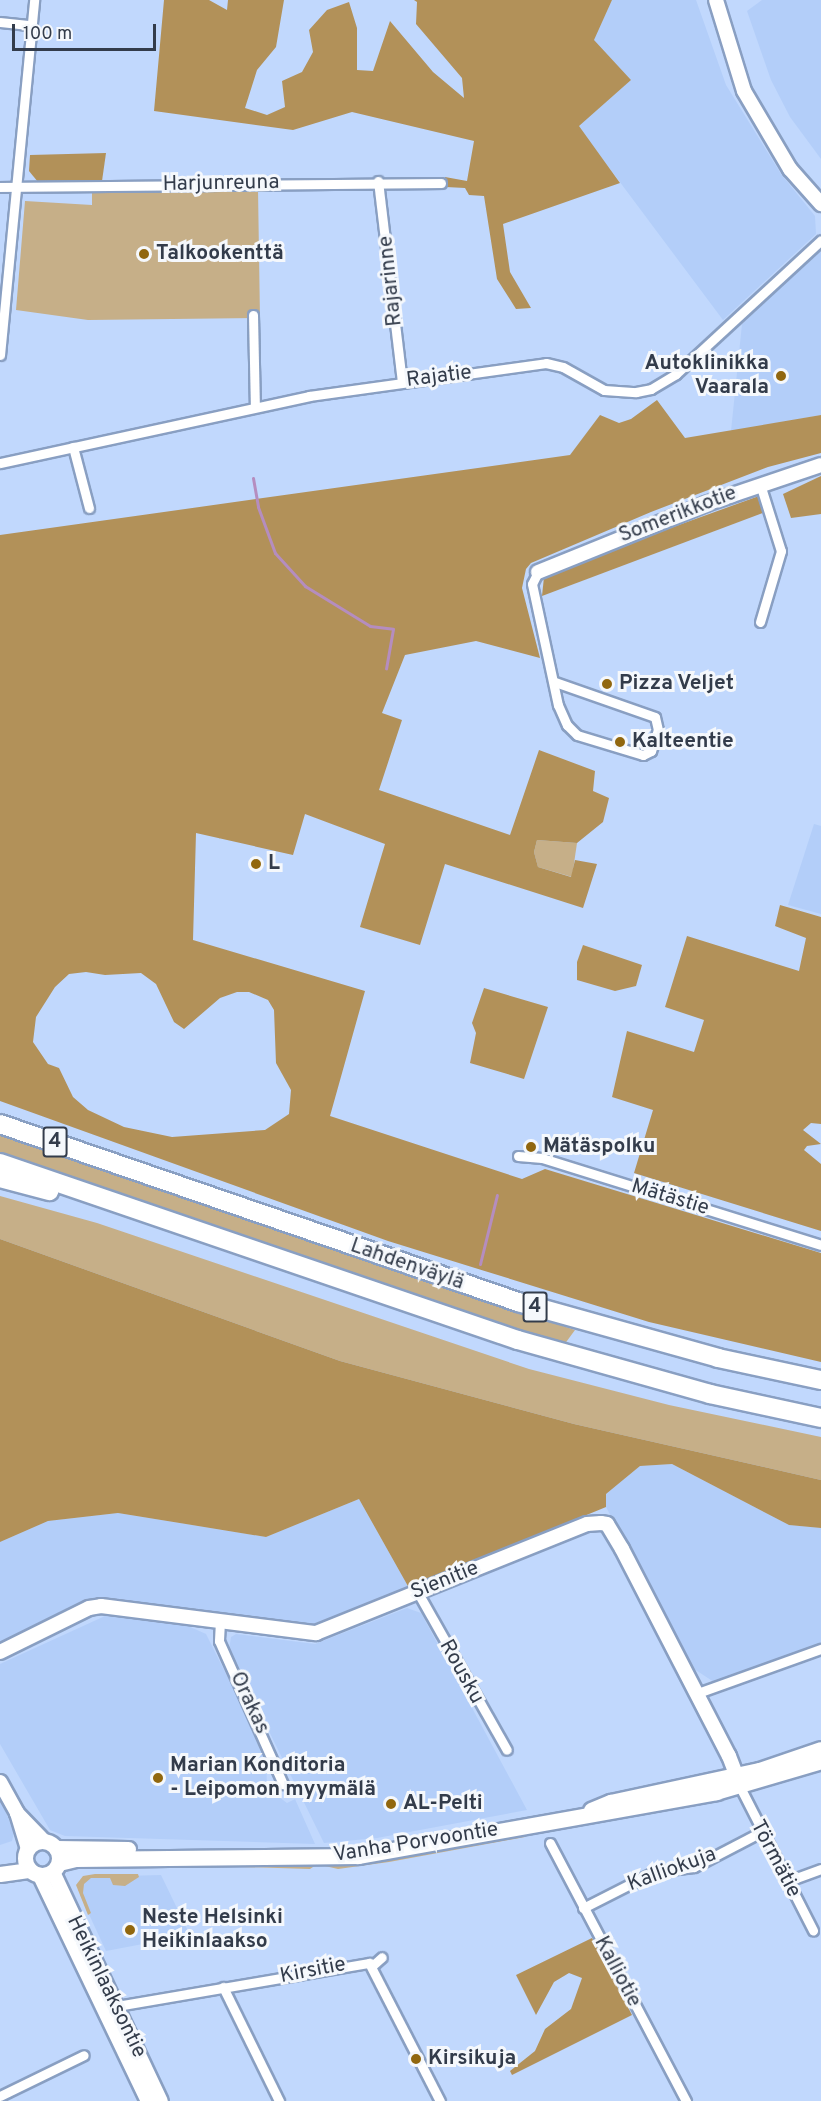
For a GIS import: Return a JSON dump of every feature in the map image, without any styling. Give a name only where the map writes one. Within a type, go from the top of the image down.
[{"type":"highway","name":"Lahdenväylä","points":[[0,1124],[518,1302],[718,1358],[821,1380]]},
{"type":"highway","name":"Lahdenväylä","points":[[0,1163],[518,1340],[710,1394],[821,1418]]},
{"type":"highway","points":[[0,1178],[151,1215]]},
{"type":"main road","name":"Vanha Porvoontie","points":[[738,1781],[821,1749]]},
{"type":"main road","name":"Vanha Porvoontie","points":[[0,1864],[42,1859],[189,1852],[209,1857],[358,1856],[586,1813],[611,1812],[821,1761]]},
{"type":"main road","name":"Vanha Porvoontie","points":[[0,1874],[42,1859]]},
{"type":"street","points":[[0,355],[34,0]]},
{"type":"street","points":[[716,0],[744,91],[790,169],[821,204]]},
{"type":"street","points":[[0,22],[32,25]]},
{"type":"street","name":"Harjunreuna","points":[[0,187],[378,181],[441,183]]},
{"type":"street","name":"Rajarinne","points":[[378,181],[402,382]]},
{"type":"street","name":"Rajatie","points":[[0,463],[255,407],[402,382],[555,363],[604,390],[651,389],[676,374],[821,240]]},
{"type":"street","points":[[253,315],[255,407]]},
{"type":"street","points":[[73,447],[89,508]]},
{"type":"street","name":"Somerikkotie","points":[[538,572],[760,484],[821,465]]},
{"type":"street","points":[[760,484],[781,551],[760,622]]},
{"type":"street","points":[[538,572],[532,584],[561,713],[577,735],[643,755],[651,751],[659,723],[648,712],[555,682]]},
{"type":"street","name":"Mätästie","points":[[518,1156],[542,1158],[821,1245]]},
{"type":"street","name":"Sienitie","points":[[0,1652],[89,1608],[101,1606],[316,1633],[587,1524],[607,1524],[738,1781]]},
{"type":"street","name":"Rousku","points":[[418,1593],[507,1750]]},
{"type":"street","name":"Orakas","points":[[220,1621],[219,1641],[283,1784]]},
{"type":"street","points":[[695,1694],[821,1649]]},
{"type":"street","name":"Törmätie","points":[[738,1781],[761,1832],[813,1930]]},
{"type":"street","name":"Heikinlaaksontie","points":[[0,1782],[17,1813],[26,1817],[42,1859],[111,2007],[161,2101]]},
{"type":"street","name":"Kalliokuja","points":[[583,1908],[654,1872],[694,1867],[761,1832]]},
{"type":"street","name":"Kalliotie","points":[[550,1843],[686,2101]]},
{"type":"street","points":[[788,1881],[821,1869]]},
{"type":"street","points":[[372,1965],[382,1957]]},
{"type":"street","name":"Kirsitie","points":[[111,2007],[360,1962],[372,1965],[440,2101]]},
{"type":"street","points":[[224,1987],[279,2101]]},
{"type":"street","name":"Heikinlaaksontie","points":[[111,2007],[148,2101]]},
{"type":"street","points":[[0,2096],[84,2055]]},
{"type":"shaded area","points":[[164,0],[209,0],[227,10],[228,0],[284,0],[276,47],[257,70],[245,108],[267,115],[285,107],[282,81],[302,72],[313,52],[309,30],[327,10],[349,2],[357,28],[357,70],[373,71],[390,21],[433,72],[464,98],[462,78],[416,24],[417,2],[414,0],[612,0],[594,40],[631,80],[579,126],[620,183],[503,224],[510,272],[531,308],[516,309],[497,279],[484,196],[469,195],[465,188],[446,187],[445,177],[467,181],[474,141],[352,112],[293,130],[154,111]]},
{"type":"shaded area","points":[[612,0],[696,0],[726,85],[781,174],[815,216],[816,234],[723,320],[578,126],[631,80],[593,40]]},
{"type":"shaded area","points":[[762,0],[821,0],[821,159],[790,117],[771,80],[747,11]]},
{"type":"shaded area","points":[[106,153],[102,181],[38,182],[29,171],[30,155]]},
{"type":"shaded area","points":[[258,189],[260,318],[88,320],[16,310],[25,201],[92,205],[92,192]]},
{"type":"shaded area","points":[[821,248],[821,415],[731,431],[742,324]]},
{"type":"shaded area","points":[[657,400],[685,438],[821,415],[821,453],[768,467],[651,512],[531,563],[526,569],[522,588],[540,658],[476,641],[405,655],[382,713],[402,720],[379,790],[510,835],[539,750],[595,771],[593,791],[609,798],[603,822],[577,843],[537,840],[534,852],[538,867],[571,877],[575,860],[597,864],[583,908],[445,864],[420,945],[360,927],[385,844],[305,814],[293,855],[196,833],[193,940],[365,991],[330,1116],[522,1179],[545,1169],[821,1253],[821,1362],[649,1322],[388,1241],[0,1101],[0,535],[570,455],[600,415],[619,423],[631,419]],"holes":[[[86,972],[105,975],[141,973],[156,984],[174,1022],[184,1029],[220,998],[237,992],[249,992],[268,1000],[274,1010],[276,1063],[291,1090],[289,1114],[265,1130],[172,1137],[124,1127],[88,1110],[73,1097],[59,1068],[48,1064],[33,1042],[36,1017],[55,987],[69,974]]]},
{"type":"shaded area","points":[[821,476],[821,514],[791,518],[783,494]]},
{"type":"shaded area","points":[[759,496],[765,512],[542,596],[544,577],[557,569]]},
{"type":"shaded area","points":[[814,824],[821,826],[821,914],[788,905]]},
{"type":"shaded area","points":[[537,840],[577,843],[572,877],[538,867],[534,852]]},
{"type":"shaded area","points":[[780,905],[821,917],[821,1124],[811,1123],[803,1130],[821,1144],[807,1146],[804,1150],[821,1164],[821,1231],[634,1173],[653,1110],[612,1097],[627,1031],[694,1052],[704,1020],[665,1007],[687,936],[799,971],[806,938],[775,926]]},
{"type":"shaded area","points":[[583,945],[642,965],[636,986],[615,991],[577,980],[577,962]]},
{"type":"shaded area","points":[[484,988],[548,1007],[524,1079],[470,1063],[476,1033],[472,1023]]},
{"type":"shaded area","points":[[0,1134],[127,1175],[362,1260],[575,1330],[564,1345],[351,1277],[0,1152]]},
{"type":"shaded area","points":[[0,1196],[97,1223],[529,1369],[669,1405],[821,1437],[821,1480],[574,1424],[340,1361],[0,1239]]},
{"type":"shaded area","points":[[0,1239],[340,1361],[574,1424],[821,1480],[821,1528],[789,1525],[672,1464],[640,1466],[606,1494],[606,1507],[409,1588],[359,1499],[266,1537],[118,1513],[48,1521],[0,1542]]},
{"type":"shaded area","points":[[672,1464],[789,1525],[821,1528],[821,1643],[714,1682],[691,1667],[606,1507],[606,1494],[640,1466]]},
{"type":"shaded area","points":[[359,1499],[409,1588],[313,1624],[95,1598],[0,1643],[0,1542],[48,1521],[118,1513],[266,1537]]},
{"type":"shaded area","points":[[407,1608],[421,1613],[527,1810],[377,1838],[324,1843],[229,1650],[231,1637],[236,1634],[315,1644]]},
{"type":"shaded area","points":[[105,1616],[188,1626],[206,1634],[266,1754],[267,1788],[287,1803],[295,1799],[315,1844],[65,1836],[50,1830],[0,1744],[0,1664]]},
{"type":"shaded area","points":[[0,1796],[14,1833],[12,1841],[0,1845]]},
{"type":"shaded area","points":[[530,1833],[525,1837],[389,1862],[338,1869],[325,1866]]},
{"type":"shaded area","points":[[176,1862],[316,1865],[310,1869],[173,1865]]},
{"type":"shaded area","points":[[138,1874],[139,1877],[125,1886],[113,1885],[110,1878],[91,1878],[84,1884],[83,1893],[91,1913],[88,1915],[76,1885],[83,1876]]},
{"type":"shaded area","points":[[161,1875],[190,1935],[106,1951],[80,1895],[81,1881],[87,1877]]},
{"type":"shaded area","points":[[592,1938],[632,2015],[512,2075],[510,2071],[535,2051],[545,2029],[571,2009],[582,1978],[569,1973],[554,1982],[536,2015],[516,1975]]},
{"type":"waterway","points":[[253,478],[258,507],[275,553],[305,586],[370,626],[393,629],[386,668]]},
{"type":"waterway","points":[[480,1264],[497,1195]]},
{"type":"place","name":"Talkookenttä","points":[[144,254]]},
{"type":"place","name":"Autoklinikka Vaarala","points":[[781,376]]},
{"type":"place","name":"Pizza Veljet","points":[[607,684]]},
{"type":"place","name":"Kalteentie","points":[[620,742]]},
{"type":"place","name":"L","points":[[256,864]]},
{"type":"place","name":"Mätäspolku","points":[[531,1147]]},
{"type":"place","name":"Marian Konditoria - Leipomon myymälä","points":[[158,1778]]},
{"type":"place","name":"AL-Pelti","points":[[391,1804]]},
{"type":"place","name":"Neste Helsinki Heikinlaakso","points":[[130,1930]]},
{"type":"place","name":"Kirsikuja","points":[[416,2059]]}]
